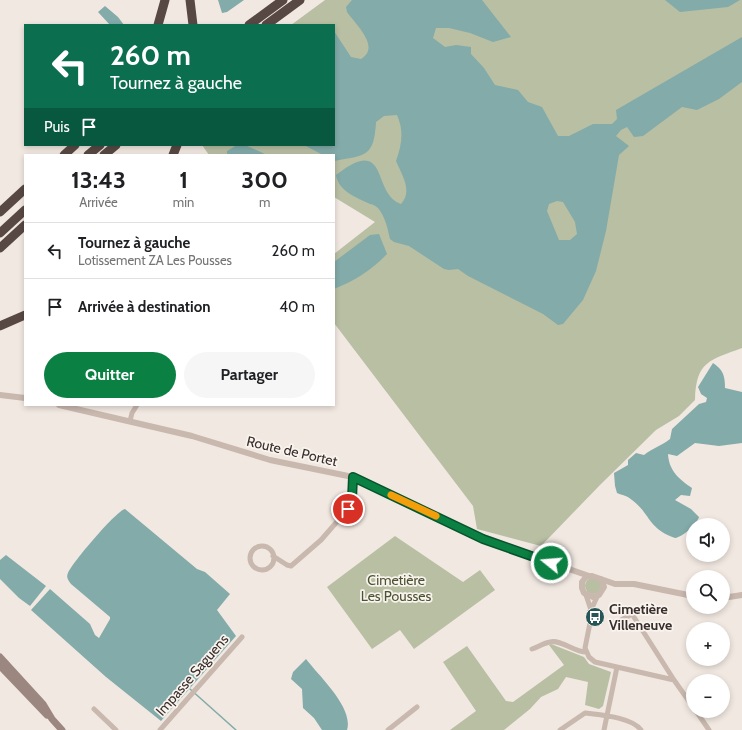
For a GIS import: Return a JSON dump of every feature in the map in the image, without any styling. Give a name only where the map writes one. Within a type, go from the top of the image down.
[{"type":"highway","points":[[158,24],[165,0]]},
{"type":"highway","points":[[190,0],[193,24]]},
{"type":"highway","points":[[250,24],[283,0]]},
{"type":"highway","points":[[267,24],[300,0]]},
{"type":"highway","points":[[65,154],[74,146]]},
{"type":"highway","points":[[89,154],[99,146]]},
{"type":"highway","points":[[105,154],[115,146]]},
{"type":"highway","points":[[0,212],[24,190]]},
{"type":"highway","points":[[0,233],[24,211]]},
{"type":"highway","points":[[0,248],[24,226]]},
{"type":"highway","points":[[0,326],[24,315]]},
{"type":"main road","points":[[0,657],[43,704],[52,719],[62,730]]},
{"type":"main road","points":[[0,666],[44,714],[52,719]]},
{"type":"street","points":[[0,394],[24,398]]},
{"type":"street","name":"Route de Portet","points":[[63,406],[192,436],[270,460],[353,477],[483,539],[589,576]]},
{"type":"street","points":[[130,422],[132,412],[136,406]]},
{"type":"street","points":[[273,556],[272,564],[266,570],[254,567],[250,560],[252,552],[261,546],[269,549],[273,556],[291,566],[321,540],[351,504],[353,477]]},
{"type":"street","points":[[576,572],[582,585]]},
{"type":"street","points":[[591,610],[586,595],[582,591],[584,580],[589,576],[596,576],[601,580],[615,584],[634,584],[686,595]]},
{"type":"street","points":[[601,580],[603,583],[603,591]]},
{"type":"street","points":[[615,584],[603,591],[597,597],[591,610],[590,628],[585,648],[589,657],[595,662],[674,680]]},
{"type":"street","points":[[586,595],[597,597]]},
{"type":"street","points":[[730,597],[742,595]]},
{"type":"street","points":[[616,623],[632,614],[686,697]]},
{"type":"street","name":"Impasse Saguens","points":[[160,730],[242,637]]},
{"type":"street","points":[[532,649],[551,642],[556,642],[579,651],[586,652]]},
{"type":"street","points":[[604,730],[617,667]]},
{"type":"street","points":[[388,730],[417,707]]},
{"type":"street","points":[[94,710],[116,730]]},
{"type":"street","points":[[560,730],[585,713],[606,716],[637,724],[641,730]]},
{"type":"street","points":[[701,718],[710,730]]},
{"type":"green space","points":[[325,0],[742,0],[742,348],[713,359],[707,364],[698,377],[695,400],[679,416],[656,430],[541,546],[477,529],[473,506],[335,324],[335,253],[375,222],[335,198],[335,154],[208,154],[203,146],[335,146],[335,24],[292,24]]},
{"type":"green space","name":"Cimetière Les Pousses","points":[[395,536],[463,582],[480,570],[495,590],[414,649],[400,630],[372,649],[327,587]]},
{"type":"green space","points":[[593,578],[599,580],[601,586],[599,592],[593,594],[587,592],[585,586],[587,580]]},
{"type":"green space","points":[[551,644],[584,657],[589,664],[611,672],[603,706],[599,709],[585,705],[588,682],[566,677],[558,689],[541,697],[530,709],[504,730],[450,730],[476,711],[443,662],[467,646],[506,701],[513,702],[564,665],[549,645]]},
{"type":"water","points":[[218,0],[244,0],[227,12],[222,13]]},
{"type":"water","points":[[352,0],[482,0],[511,37],[493,42],[470,33],[449,28],[436,28],[433,38],[445,47],[456,45],[471,47],[471,54],[484,68],[495,85],[518,90],[528,102],[542,107],[558,136],[569,136],[593,124],[612,124],[617,119],[616,110],[742,37],[742,82],[719,99],[697,110],[682,107],[643,136],[634,137],[627,127],[621,130],[616,136],[629,146],[619,155],[606,231],[596,271],[583,300],[563,324],[558,325],[543,314],[468,276],[458,269],[444,269],[409,246],[394,242],[390,239],[384,218],[378,208],[375,205],[359,199],[344,190],[336,175],[353,164],[365,160],[372,163],[378,170],[386,189],[392,198],[401,204],[406,194],[406,188],[396,161],[400,149],[401,138],[401,127],[397,115],[384,116],[376,122],[375,134],[370,149],[360,156],[335,161],[335,154],[321,154],[306,146],[335,146],[335,33],[351,57],[361,59],[367,54],[369,48],[368,42],[361,29],[347,12],[346,7]],"holes":[[[557,201],[563,202],[575,222],[577,234],[570,240],[559,240],[547,211],[549,204]]]},
{"type":"water","points":[[665,0],[740,0],[728,7],[680,12]]},
{"type":"water","points":[[105,6],[118,17],[123,24],[109,24],[98,12]]},
{"type":"water","points":[[235,146],[247,146],[265,154],[227,154],[227,151]]},
{"type":"water","points":[[379,234],[387,254],[362,274],[335,289],[335,261],[370,235]]},
{"type":"water","points":[[713,363],[723,373],[725,388],[742,392],[742,443],[719,446],[695,443],[677,456],[668,454],[670,465],[673,470],[692,488],[690,496],[681,495],[675,500],[691,509],[699,517],[686,518],[686,532],[675,538],[659,530],[638,505],[627,497],[617,493],[614,473],[628,465],[628,460],[636,453],[644,455],[670,439],[672,429],[699,404],[706,402],[707,398],[701,394],[698,387]]},
{"type":"water","points":[[125,509],[197,569],[205,572],[230,594],[217,610],[236,636],[161,721],[106,677],[31,610],[50,589],[90,624],[95,635],[99,638],[110,617],[71,584],[67,574],[77,559],[95,538],[113,518]]},
{"type":"water","points":[[6,555],[46,586],[30,606],[19,598],[0,579],[0,560]]},
{"type":"water","points":[[306,659],[341,702],[348,721],[347,730],[322,730],[314,718],[303,708],[302,689],[291,679],[293,672]]},
{"type":"waterway","points":[[190,689],[236,730]]},
{"type":"slow traffic","points":[[391,495],[436,516]]},
{"type":"place","name":"Cimetière Villeneuve","points":[[595,617]]},
{"type":"route","points":[[348,509],[352,499],[353,477],[483,539],[551,563]]}]
